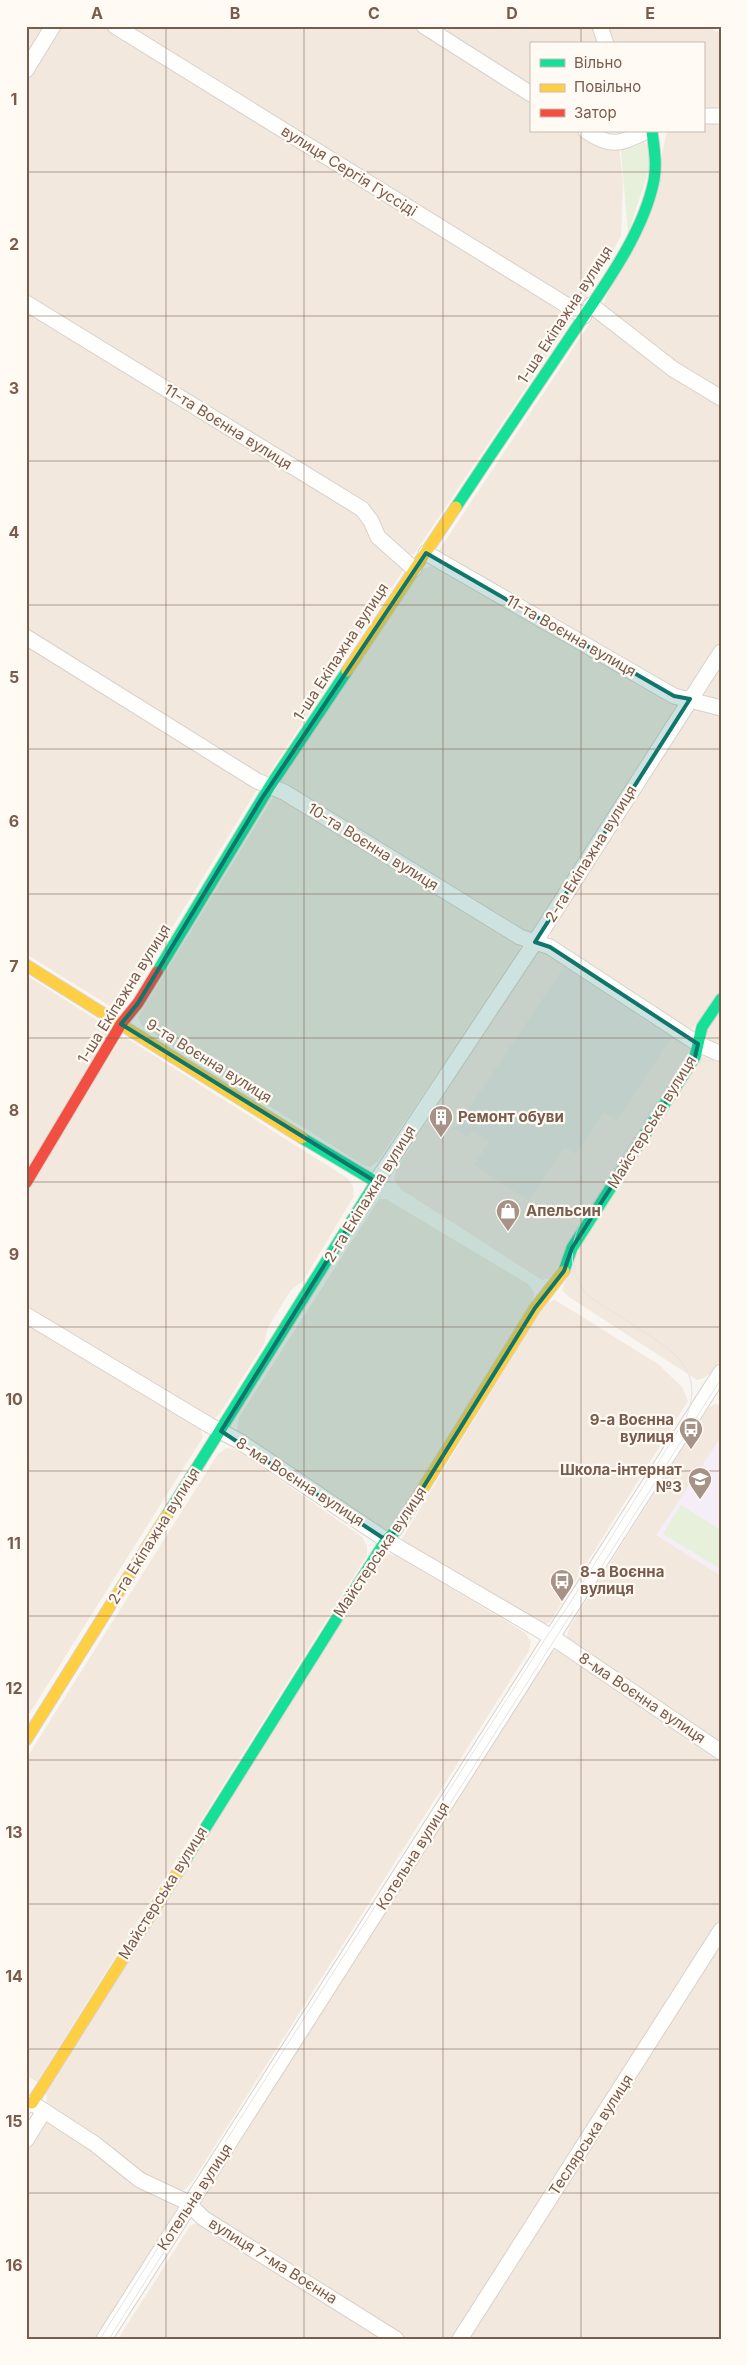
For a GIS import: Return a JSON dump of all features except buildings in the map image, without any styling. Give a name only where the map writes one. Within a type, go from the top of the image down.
[{"type":"street","points":[[26,70],[53,26]]},
{"type":"street","name":"вулиця Сергія Гуссіді","points":[[115,26],[588,311],[673,369],[721,398]]},
{"type":"street","points":[[424,26],[439,31],[530,93]]},
{"type":"street","points":[[600,26],[605,42]]},
{"type":"street","points":[[704,116],[721,116]]},
{"type":"street","points":[[588,132],[608,142],[620,144],[645,132]]},
{"type":"street","name":"1-ша Екіпажна вулиця","points":[[26,1183],[121,1024],[138,1002],[270,786],[414,568],[426,553],[588,311],[624,251],[644,211],[656,162],[652,132]]},
{"type":"street","name":"11-та Воєнна вулиця","points":[[26,303],[362,510],[371,521],[378,537],[414,568]]},
{"type":"street","name":"11-та Воєнна вулиця","points":[[426,553],[674,696],[721,708]]},
{"type":"street","name":"10-та Воєнна вулиця","points":[[26,637],[257,781],[284,792],[520,937],[550,947],[698,1044],[721,1054]]},
{"type":"street","name":"2-га Екіпажна вулиця","points":[[26,1740],[376,1182],[535,942],[721,652]]},
{"type":"street","name":"9-та Воєнна вулиця","points":[[26,965],[348,1167],[376,1182]]},
{"type":"street","name":"Майстерська вулиця","points":[[26,2140],[34,2107],[386,1540],[396,1531],[535,1308],[564,1271],[572,1248],[695,1057],[702,1027],[721,999]]},
{"type":"street","name":"8-ма Воєнна вулиця","points":[[26,1315],[240,1441],[386,1540],[552,1638],[721,1752]]},
{"type":"street","name":"Котельна вулиця","points":[[104,2339],[721,1372]]},
{"type":"street","name":"Теслярська вулиця","points":[[460,2339],[721,1930]]},
{"type":"street","name":"вулиця 7-ма Воєнна","points":[[34,2107],[95,2144],[140,2180],[190,2205],[203,2218],[396,2339]]},
{"type":"highlighted area","points":[[426,553],[674,696],[690,699],[535,942],[550,947],[698,1044],[695,1057],[572,1248],[564,1271],[535,1308],[396,1531],[386,1540],[221,1431],[376,1182],[121,1024],[138,1003],[262,798]]},
{"type":"shaded area","points":[[26,26],[47,26],[26,61]]},
{"type":"shaded area","points":[[59,26],[107,26],[566,310],[572,319],[414,554],[405,554],[392,544],[365,509],[26,298],[26,80]]},
{"type":"shaded area","points":[[124,26],[413,26],[530,99],[530,132],[581,132],[619,148],[623,182],[621,236],[581,306]]},
{"type":"shaded area","points":[[446,26],[596,26],[601,42],[530,42],[530,88],[449,33]]},
{"type":"shaded area","points":[[604,26],[708,26],[717,32],[721,32],[721,111],[704,112],[704,42],[609,42]]},
{"type":"shaded area","points":[[704,119],[721,119],[721,395],[675,366],[602,306],[653,200],[666,135],[668,132],[704,132]]},
{"type":"shaded area","points":[[26,309],[360,513],[404,569],[266,778],[26,631]]},
{"type":"shaded area","points":[[596,314],[721,402],[721,643],[690,691],[683,694],[438,552]]},
{"type":"shaded area","points":[[431,566],[443,567],[675,701],[678,706],[533,933],[524,933],[514,923],[285,788],[281,781],[422,569]]},
{"type":"shaded area","points":[[26,642],[254,785],[257,790],[122,1009],[113,1008],[26,954]]},
{"type":"shaded area","points":[[721,661],[721,706],[704,694],[705,686]]},
{"type":"shaded area","points":[[697,704],[721,711],[721,991],[690,1032],[553,944],[550,936],[552,927],[689,710]]},
{"type":"shaded area","points":[[275,794],[517,941],[520,947],[519,954],[377,1162],[370,1167],[363,1165],[142,1026],[138,1017]]},
{"type":"shaded area","points":[[540,949],[686,1043],[690,1049],[551,1278],[542,1280],[402,1190],[394,1180],[396,1170],[534,954]]},
{"type":"shaded area","points":[[564,967],[636,1014],[640,1019],[673,1035],[617,1121],[604,1112],[576,1154],[564,1148],[529,1201],[474,1165],[489,1142],[472,1131],[467,1137],[455,1129]]},
{"type":"shaded area","points":[[26,975],[111,1029],[26,1172]]},
{"type":"shaded area","points":[[721,1008],[721,1049],[709,1045],[706,1030]]},
{"type":"shaded area","points":[[121,1038],[128,1039],[347,1178],[353,1186],[354,1196],[303,1281],[291,1290],[268,1327],[264,1344],[219,1415],[214,1418],[206,1417],[26,1308],[26,1191]]},
{"type":"shaded area","points":[[704,1055],[721,1058],[721,1359],[713,1371],[704,1378],[697,1380],[569,1297],[562,1290],[578,1249]]},
{"type":"shaded area","points":[[379,1199],[386,1199],[528,1284],[534,1292],[533,1302],[395,1529],[381,1531],[244,1441],[237,1431],[239,1417]]},
{"type":"shaded area","points":[[555,1300],[658,1364],[682,1387],[688,1401],[550,1622],[544,1625],[401,1540],[545,1303]]},
{"type":"shaded area","points":[[26,1322],[200,1428],[203,1437],[26,1719]]},
{"type":"shaded area","points":[[716,1404],[721,1406],[721,1746],[573,1645],[567,1636],[569,1628],[708,1408]]},
{"type":"shaded area","name":"Школа-інтернат №3","points":[[719,1440],[721,1441],[721,1576],[656,1535]]},
{"type":"shaded area","points":[[226,1448],[236,1449],[362,1537],[367,1546],[367,1555],[37,2082],[26,2075],[26,1759],[218,1454]]},
{"type":"shaded area","points":[[390,1554],[397,1556],[524,1632],[531,1641],[529,1651],[192,2182],[184,2190],[173,2191],[143,2176],[47,2105],[46,2089],[381,1559]]},
{"type":"shaded area","points":[[555,1650],[566,1652],[721,1757],[721,1920],[452,2339],[403,2339],[204,2212],[200,2207],[201,2200],[546,1657]]},
{"type":"shaded area","points":[[721,1944],[721,2339],[465,2339]]},
{"type":"shaded area","points":[[44,2120],[172,2200],[178,2208],[177,2214],[96,2339],[26,2339],[26,2147]]},
{"type":"shaded area","points":[[197,2223],[205,2224],[386,2339],[118,2339],[190,2226]]},
{"type":"green space","points":[[641,141],[647,144],[651,164],[628,233],[621,151],[624,145]]},
{"type":"green space","points":[[681,1505],[721,1530],[721,1565],[719,1568],[663,1534]]},
{"type":"tram line","points":[[100,2339],[686,1418],[691,1401],[692,1387],[689,1374],[683,1364],[663,1345],[587,1295],[576,1276],[572,1257],[575,1238],[583,1218],[667,1086],[678,1074],[697,1063],[721,1061]]},
{"type":"tram line","points":[[600,1569],[721,1379]]},
{"type":"tram line","points":[[441,1818],[573,1611]]},
{"type":"tram line","points":[[109,2339],[183,2222]]},
{"type":"traffic: fast","points":[[456,507],[606,283],[630,243],[640,222],[654,180],[655,162],[652,132]]},
{"type":"traffic: fast","points":[[157,972],[270,786],[347,671]]},
{"type":"traffic: fast","points":[[564,1271],[572,1248],[695,1057],[702,1027],[721,999]]},
{"type":"traffic: fast","points":[[167,1515],[376,1182],[302,1138]]},
{"type":"traffic: fast","points":[[184,1862],[386,1540],[396,1531],[409,1511]]},
{"type":"traffic: slow","points":[[347,671],[456,507]]},
{"type":"traffic: slow","points":[[26,965],[302,1138]]},
{"type":"traffic: slow","points":[[409,1511],[535,1308],[564,1271]]},
{"type":"traffic: slow","points":[[26,1740],[167,1515]]},
{"type":"traffic: slow","points":[[32,2103],[184,1862]]},
{"type":"traffic: jam","points":[[26,1183],[121,1024],[138,1003],[157,972]]},
{"type":"place","name":"Ремонт обуви","points":[[441,1138]]},
{"type":"place","name":"Апельсин","points":[[508,1232]]},
{"type":"place","name":"9-а Воєнна вулиця","points":[[691,1450]]},
{"type":"place","name":"Школа-інтернат №3","points":[[700,1500]]},
{"type":"place","name":"8-а Воєнна вулиця","points":[[562,1602]]}]
